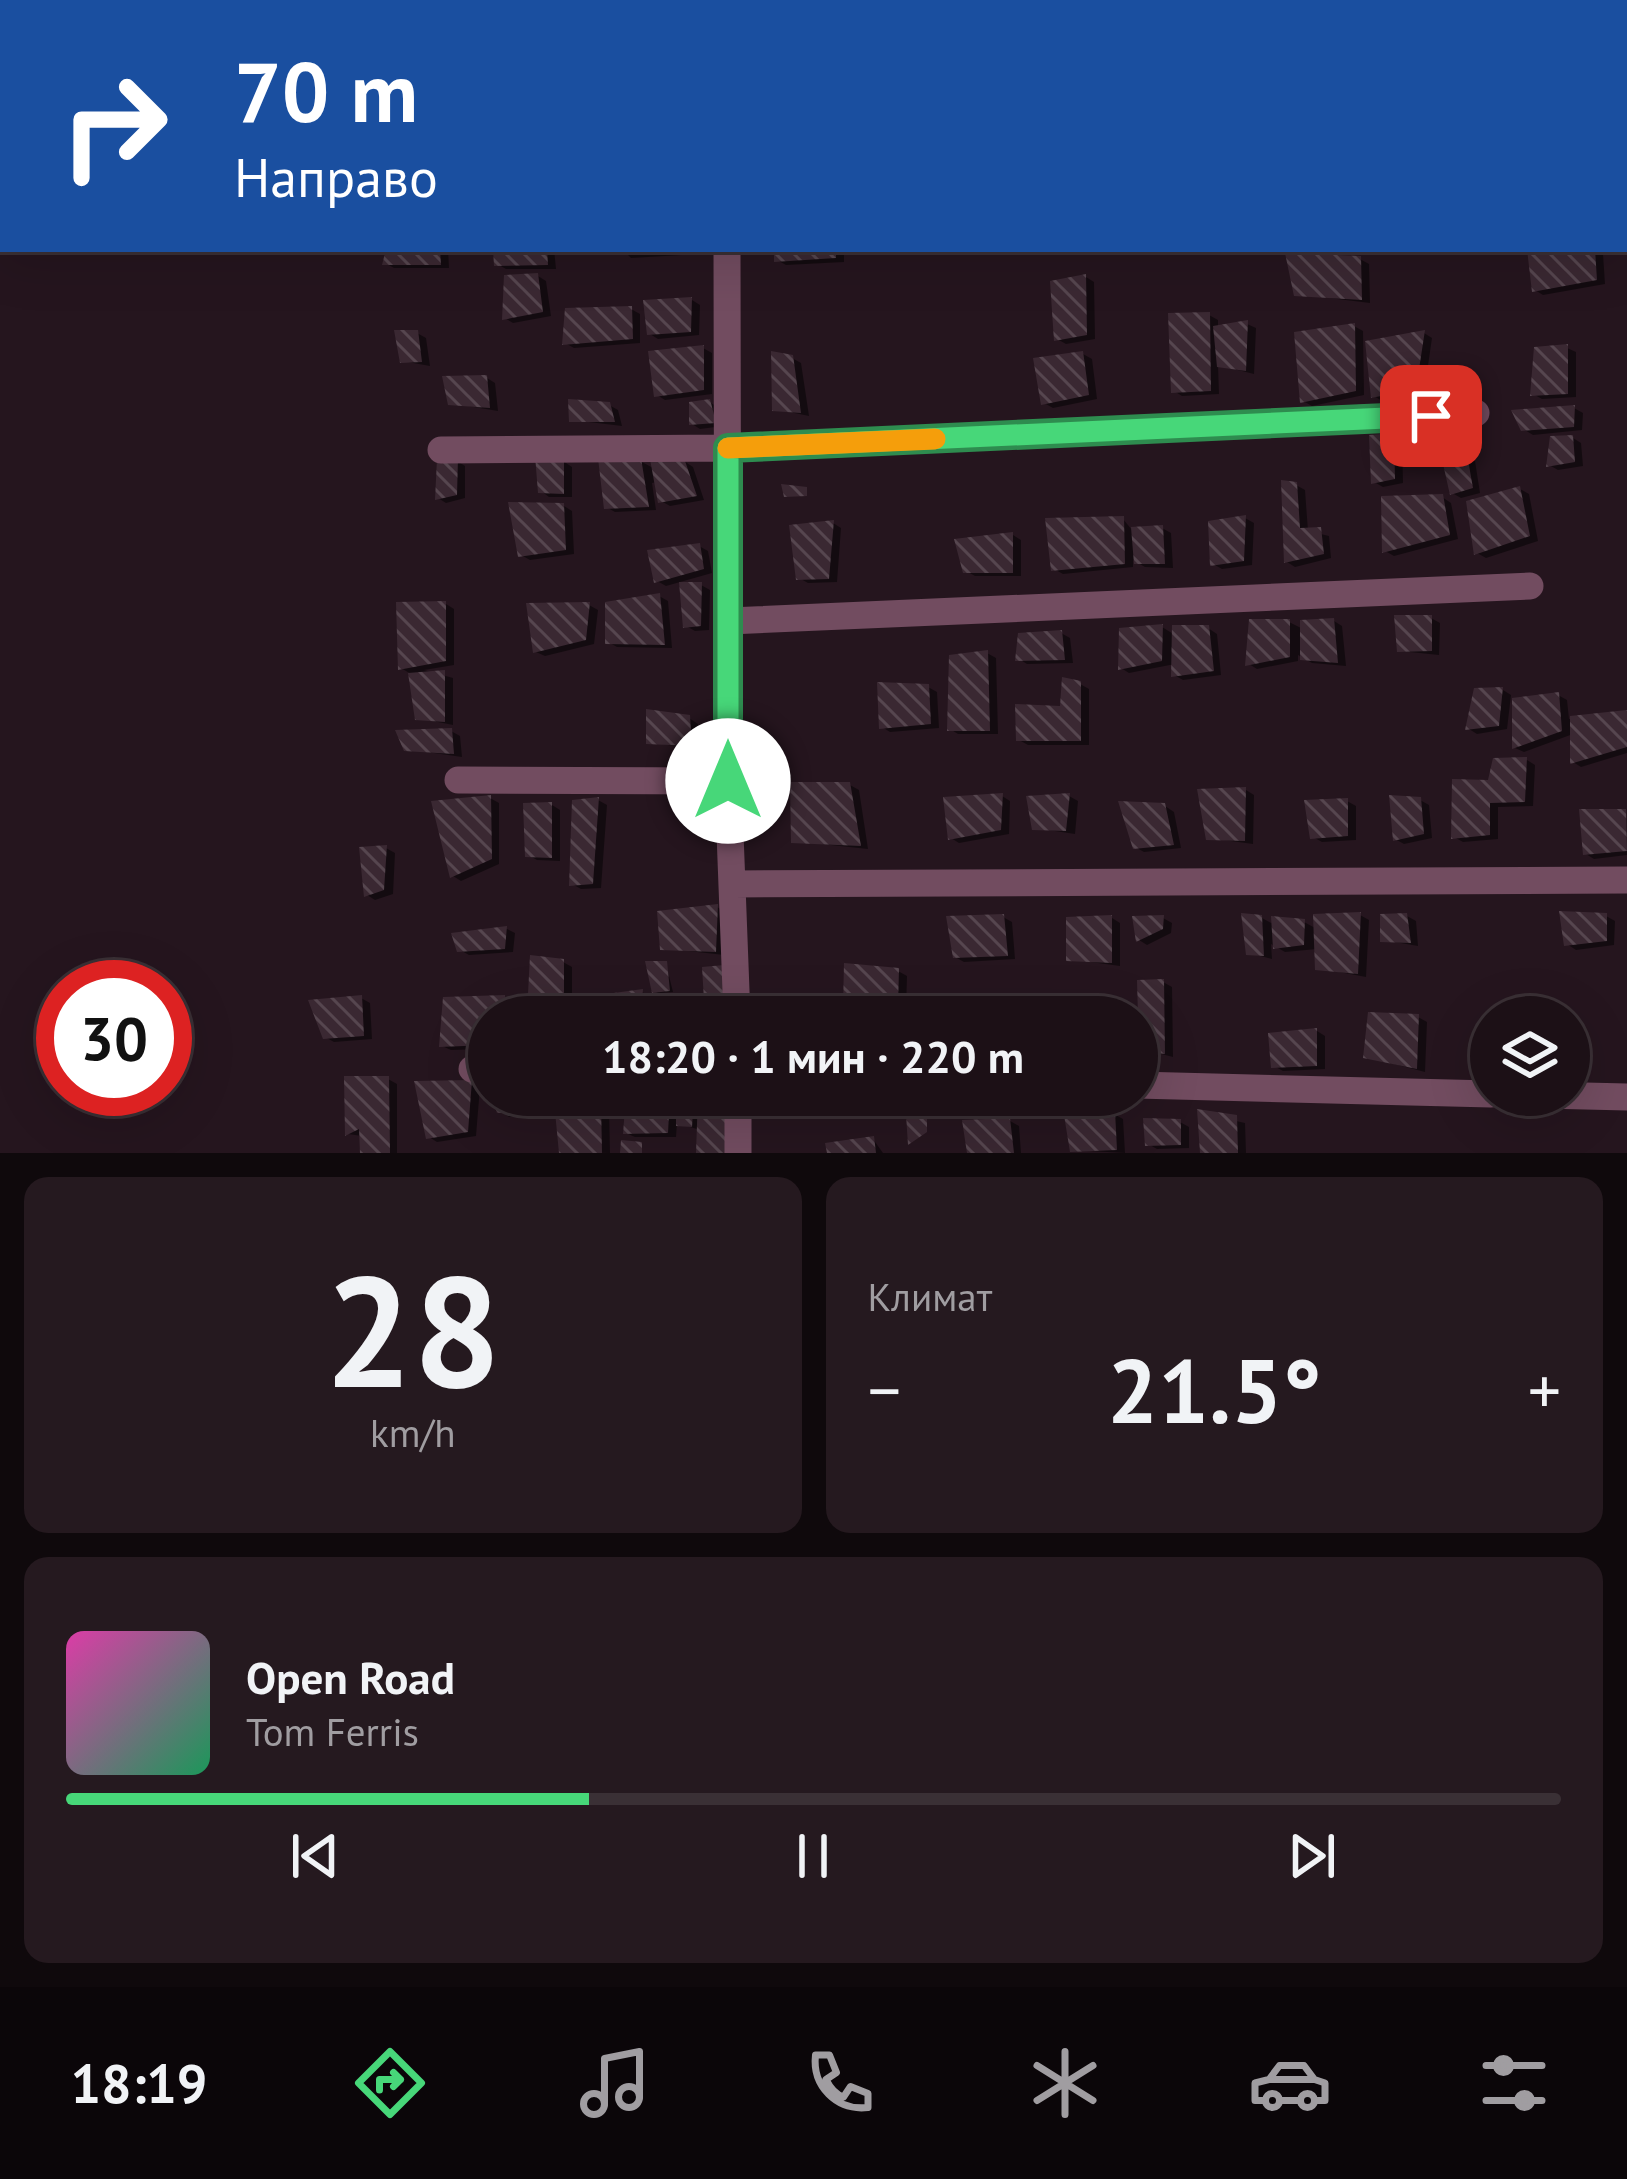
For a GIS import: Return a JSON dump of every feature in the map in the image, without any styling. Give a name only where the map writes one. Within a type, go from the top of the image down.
[{"type":"street","points":[[727,252],[728,781],[737,996]]},
{"type":"street","points":[[441,450],[728,448],[1476,413]]},
{"type":"street","points":[[729,621],[1530,586]]},
{"type":"street","points":[[458,780],[728,781]]},
{"type":"street","points":[[734,884],[1627,880]]},
{"type":"street","points":[[1158,1086],[1470,1093]]},
{"type":"street","points":[[1590,1096],[1627,1097]]},
{"type":"street","points":[[738,1116],[738,1153]]},
{"type":"building","points":[[385,252],[440,252],[441,265],[382,265]]},
{"type":"building","points":[[493,252],[547,252],[548,265],[494,266]]},
{"type":"building","points":[[774,252],[836,252],[836,258],[774,262]]},
{"type":"building","points":[[1527,252],[1595,252],[1597,280],[1532,292]]},
{"type":"building","points":[[1285,253],[1361,256],[1362,300],[1294,296]]},
{"type":"building","points":[[538,273],[543,312],[502,320],[504,275]]},
{"type":"building","points":[[1086,274],[1087,335],[1054,341],[1050,281]]},
{"type":"building","points":[[692,297],[691,332],[647,335],[643,300]]},
{"type":"building","points":[[632,306],[633,339],[562,345],[565,308]]},
{"type":"building","points":[[1210,312],[1211,391],[1171,393],[1168,313]]},
{"type":"building","points":[[1248,320],[1246,371],[1217,367],[1213,326]]},
{"type":"building","points":[[1355,323],[1356,391],[1300,403],[1294,332]]},
{"type":"building","points":[[394,330],[418,330],[422,362],[400,363]]},
{"type":"building","points":[[1425,330],[1416,389],[1371,398],[1365,341]]},
{"type":"building","points":[[1568,344],[1568,394],[1530,396],[1534,347]]},
{"type":"building","points":[[704,345],[704,390],[654,397],[648,351]]},
{"type":"building","points":[[771,351],[793,355],[801,413],[772,411]]},
{"type":"building","points":[[1083,351],[1089,395],[1041,405],[1033,358]]},
{"type":"building","points":[[487,375],[490,408],[448,405],[442,376]]},
{"type":"building","points":[[568,399],[610,402],[615,422],[569,422]]},
{"type":"building","points":[[710,399],[716,423],[689,425],[689,402]]},
{"type":"building","points":[[1575,405],[1574,427],[1521,431],[1511,410]]},
{"type":"building","points":[[1461,420],[1473,488],[1450,495],[1435,428]]},
{"type":"building","points":[[1394,433],[1395,479],[1371,484],[1369,435]]},
{"type":"building","points":[[1573,435],[1575,462],[1546,467],[1550,436]]},
{"type":"building","points":[[535,455],[564,459],[564,494],[538,493]]},
{"type":"building","points":[[458,458],[457,495],[435,500],[437,459]]},
{"type":"building","points":[[598,458],[641,458],[649,507],[604,509]]},
{"type":"building","points":[[684,458],[697,496],[658,503],[650,459]]},
{"type":"building","points":[[1281,480],[1297,482],[1300,528],[1321,527],[1324,554],[1284,563]]},
{"type":"building","points":[[781,484],[807,487],[807,496],[784,497]]},
{"type":"building","points":[[1520,486],[1530,536],[1474,555],[1466,501]]},
{"type":"building","points":[[1443,494],[1450,535],[1382,553],[1381,496]]},
{"type":"building","points":[[508,502],[564,503],[566,550],[518,557]]},
{"type":"building","points":[[1246,515],[1244,561],[1210,566],[1208,521]]},
{"type":"building","points":[[1124,516],[1125,564],[1051,571],[1045,518]]},
{"type":"building","points":[[834,520],[829,579],[796,580],[789,525]]},
{"type":"building","points":[[1163,525],[1165,564],[1134,564],[1131,527]]},
{"type":"building","points":[[1013,532],[1013,573],[963,573],[954,539]]},
{"type":"building","points":[[700,543],[704,569],[654,583],[647,550]]},
{"type":"building","points":[[679,582],[702,582],[701,626],[683,628]]},
{"type":"building","points":[[660,593],[665,645],[605,644],[605,602]]},
{"type":"building","points":[[446,601],[446,661],[398,670],[396,602]]},
{"type":"building","points":[[590,602],[586,640],[533,653],[526,603]]},
{"type":"building","points":[[1394,615],[1432,615],[1432,651],[1397,652]]},
{"type":"building","points":[[1334,618],[1338,663],[1300,660],[1300,620]]},
{"type":"building","points":[[1249,619],[1290,619],[1290,657],[1245,666]]},
{"type":"building","points":[[1163,624],[1162,661],[1118,670],[1119,628]]},
{"type":"building","points":[[1172,625],[1209,625],[1214,671],[1171,677]]},
{"type":"building","points":[[1062,630],[1065,660],[1015,661],[1018,633]]},
{"type":"building","points":[[988,650],[990,731],[947,731],[949,655]]},
{"type":"building","points":[[445,670],[445,722],[415,720],[408,673]]},
{"type":"building","points":[[1062,677],[1081,681],[1081,741],[1016,741],[1015,704],[1060,706]]},
{"type":"building","points":[[877,682],[929,684],[931,724],[879,729]]},
{"type":"building","points":[[1503,687],[1499,726],[1465,730],[1474,688]]},
{"type":"building","points":[[1559,692],[1562,731],[1512,749],[1512,698]]},
{"type":"building","points":[[646,709],[690,715],[692,746],[646,744]]},
{"type":"building","points":[[1627,710],[1627,747],[1570,764],[1570,716]]},
{"type":"building","points":[[452,728],[454,754],[404,751],[395,730]]},
{"type":"building","points":[[1527,757],[1525,802],[1490,803],[1490,835],[1451,839],[1452,779],[1488,780],[1493,758]]},
{"type":"building","points":[[790,782],[850,782],[861,846],[791,843]]},
{"type":"building","points":[[1246,787],[1245,841],[1206,840],[1197,789]]},
{"type":"building","points":[[1003,793],[1001,830],[948,840],[943,797]]},
{"type":"building","points":[[1070,793],[1066,831],[1032,830],[1026,796]]},
{"type":"building","points":[[491,795],[492,859],[450,878],[431,801]]},
{"type":"building","points":[[1389,795],[1421,797],[1424,834],[1393,841]]},
{"type":"building","points":[[599,797],[593,884],[569,886],[572,800]]},
{"type":"building","points":[[1348,798],[1348,836],[1310,839],[1304,800]]},
{"type":"building","points":[[1118,801],[1165,803],[1174,845],[1133,849]]},
{"type":"building","points":[[552,802],[552,858],[525,857],[523,803]]},
{"type":"building","points":[[1579,809],[1626,809],[1627,851],[1583,855]]},
{"type":"building","points":[[387,845],[384,890],[364,897],[359,847]]},
{"type":"building","points":[[718,904],[716,952],[660,950],[657,911]]},
{"type":"building","points":[[1559,911],[1607,913],[1607,941],[1564,946]]},
{"type":"building","points":[[1361,912],[1358,974],[1315,970],[1313,914]]},
{"type":"building","points":[[1241,913],[1262,915],[1264,956],[1246,955]]},
{"type":"building","points":[[1407,913],[1411,943],[1380,942],[1380,914]]},
{"type":"building","points":[[1004,914],[1008,956],[953,958],[946,916]]},
{"type":"building","points":[[1112,915],[1112,963],[1066,961],[1066,917]]},
{"type":"building","points":[[1164,915],[1163,929],[1136,942],[1132,916]]},
{"type":"building","points":[[1271,916],[1305,919],[1304,945],[1273,949]]},
{"type":"building","points":[[507,926],[505,949],[457,952],[451,933]]},
{"type":"building","points":[[530,955],[564,959],[564,996],[528,996]]},
{"type":"building","points":[[645,961],[667,961],[670,991],[652,993]]},
{"type":"building","points":[[844,963],[899,968],[898,996],[843,996]]},
{"type":"building","points":[[724,965],[726,996],[704,996],[702,967]]},
{"type":"building","points":[[1164,979],[1165,1054],[1158,1053],[1158,996],[1137,996],[1137,980]]},
{"type":"building","points":[[643,989],[642,996],[592,996]]},
{"type":"building","points":[[362,995],[364,1036],[323,1039],[308,1000]]},
{"type":"building","points":[[468,996],[468,1046],[439,1047],[443,997]]},
{"type":"building","points":[[1368,1012],[1419,1014],[1417,1069],[1363,1058]]},
{"type":"building","points":[[1317,1028],[1317,1066],[1271,1068],[1268,1033]]},
{"type":"building","points":[[344,1076],[389,1076],[390,1153],[360,1153],[359,1129],[345,1136]]},
{"type":"building","points":[[468,1080],[468,1132],[426,1139],[414,1081]]},
{"type":"building","points":[[1197,1109],[1237,1115],[1238,1153],[1200,1153]]},
{"type":"building","points":[[555,1116],[601,1116],[602,1153],[559,1153]]},
{"type":"building","points":[[624,1116],[669,1116],[668,1133],[623,1134]]},
{"type":"building","points":[[676,1116],[693,1116],[692,1127],[676,1126]]},
{"type":"building","points":[[697,1116],[729,1116],[729,1153],[696,1153]]},
{"type":"building","points":[[906,1116],[927,1116],[927,1132],[908,1145]]},
{"type":"building","points":[[1064,1116],[1115,1116],[1117,1150],[1070,1152]]},
{"type":"building","points":[[1010,1118],[1014,1153],[967,1153],[962,1120]]},
{"type":"building","points":[[1143,1118],[1181,1119],[1181,1145],[1145,1146]]},
{"type":"building","points":[[874,1136],[876,1153],[827,1153],[825,1143]]},
{"type":"building","points":[[621,1140],[642,1142],[642,1153],[620,1153]]},
{"type":"slow traffic","points":[[728,448],[935,439]]},
{"type":"route","points":[[728,781],[728,448],[1431,416]]}]
